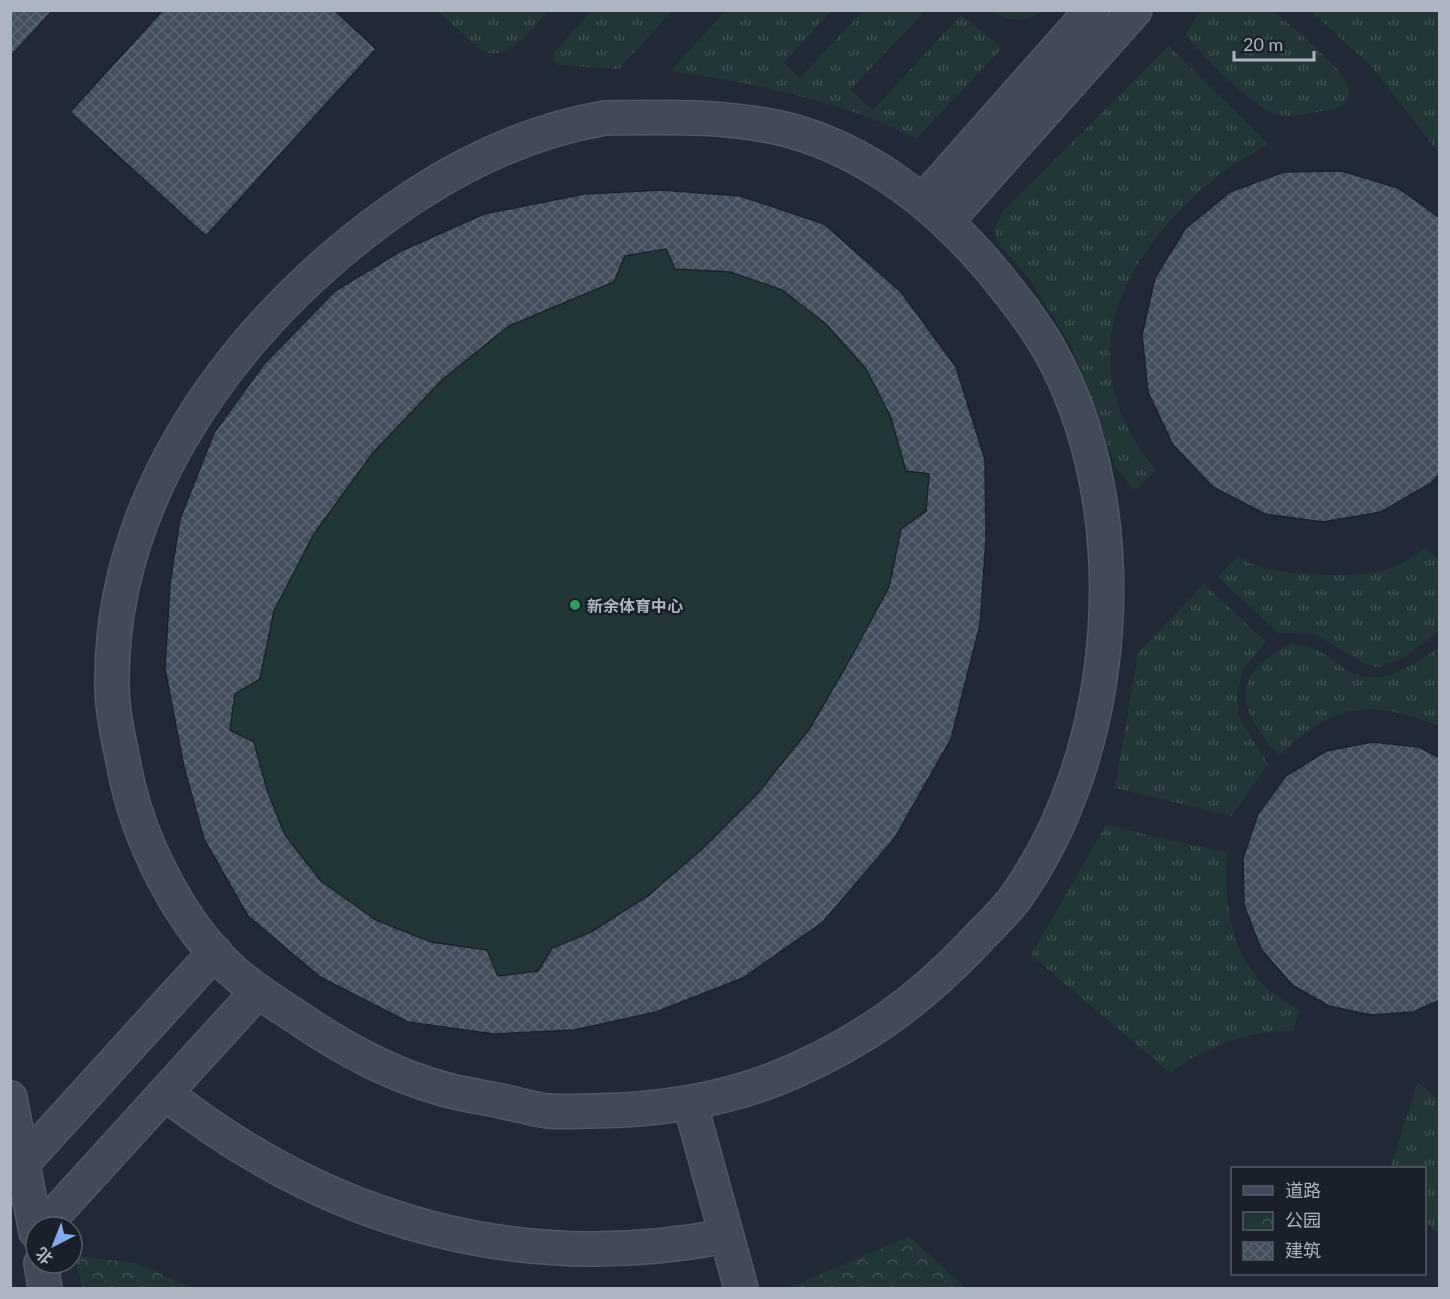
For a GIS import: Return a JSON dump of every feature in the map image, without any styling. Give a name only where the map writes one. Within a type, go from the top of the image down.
[{"type":"street","points":[[923,201],[1092,10]]},
{"type":"street","points":[[946,222],[1135,10]]},
{"type":"street","points":[[605,118],[702,118],[788,130],[821,141],[866,163],[923,201],[946,222],[1003,284],[1048,349],[1078,414],[1098,488],[1105,539],[1108,620],[1092,725],[1064,808],[1036,864],[1011,904],[938,980],[898,1013],[842,1050],[770,1081],[709,1100],[640,1110],[549,1111],[440,1088],[397,1073],[332,1041],[258,991],[221,960],[182,908],[145,841],[129,790],[116,727],[111,682],[117,605],[129,558],[149,504],[187,426],[225,370],[302,284],[408,198],[451,173],[533,135],[605,118]]},
{"type":"street","points":[[24,1161],[215,952]]},
{"type":"street","points":[[54,1215],[258,991]]},
{"type":"street","points":[[165,1093],[234,1144],[279,1170],[327,1194],[426,1228],[519,1245],[567,1249],[662,1246],[726,1236]]},
{"type":"street","points":[[10,1098],[33,1215]]},
{"type":"street","points":[[690,1103],[741,1288]]},
{"type":"green space","points":[[437,11],[548,11],[517,44],[499,53],[488,53],[478,48]]},
{"type":"green space","points":[[591,11],[672,11],[619,69],[558,65],[553,60],[553,54]]},
{"type":"green space","points":[[725,11],[831,11],[783,63],[800,78],[863,11],[925,11],[850,90],[873,110],[961,15],[1002,48],[916,139],[887,125],[827,103],[734,81],[671,71]]},
{"type":"green space","points":[[993,11],[1041,11],[1031,18],[1017,20],[998,15]]},
{"type":"green space","points":[[1200,11],[1274,11],[1339,71],[1349,90],[1346,102],[1333,109],[1295,115],[1275,114],[1266,110],[1228,79],[1186,35]]},
{"type":"green space","points":[[1311,11],[1439,11],[1439,153],[1371,66]]},
{"type":"green space","points":[[1169,46],[1268,144],[1220,174],[1181,210],[1152,243],[1130,278],[1116,314],[1110,352],[1114,390],[1129,430],[1156,470],[1138,488],[1133,489],[1116,467],[1072,347],[1029,278],[997,243],[994,229],[1004,210]]},
{"type":"green space","name":"新余体育中心","points":[[662,190],[740,196],[824,224],[901,292],[956,367],[985,460],[986,539],[951,739],[894,839],[823,922],[743,978],[656,1012],[574,1030],[494,1034],[408,1022],[320,977],[248,916],[204,839],[184,767],[165,669],[170,584],[180,519],[214,433],[264,364],[335,291],[401,251],[484,214],[584,194]]},
{"type":"green space","points":[[1426,548],[1439,560],[1439,631],[1403,658],[1377,668],[1358,660],[1315,634],[1278,633],[1218,577],[1238,556],[1250,563],[1287,572],[1353,575],[1386,570]]},
{"type":"green space","points":[[1204,584],[1266,642],[1243,669],[1237,693],[1239,717],[1268,764],[1232,816],[1115,788],[1138,653]]},
{"type":"green space","points":[[1292,643],[1319,651],[1342,667],[1367,677],[1392,674],[1439,648],[1439,726],[1392,712],[1372,709],[1353,711],[1318,725],[1279,756],[1254,723],[1247,708],[1245,694],[1248,681],[1257,668],[1271,655]]},
{"type":"green space","points":[[1106,825],[1227,853],[1228,901],[1231,924],[1238,945],[1247,964],[1261,981],[1278,997],[1300,1010],[1293,1031],[1243,1037],[1213,1047],[1170,1073],[1031,955]]},
{"type":"green space","points":[[1418,1082],[1439,1101],[1439,1234],[1426,1222],[1426,1167],[1390,1167]]},
{"type":"green space","points":[[908,1237],[966,1288],[788,1288]]},
{"type":"green space","points":[[84,1257],[136,1263],[192,1288],[82,1288],[79,1275],[84,1275]]},
{"type":"building","points":[[10,10],[53,10],[10,57]]},
{"type":"building","points":[[163,10],[334,10],[376,49],[206,236],[70,112]]},
{"type":"building","points":[[1342,171],[1398,188],[1440,218],[1440,473],[1431,483],[1381,512],[1323,522],[1265,514],[1213,487],[1173,445],[1148,392],[1142,335],[1155,278],[1185,229],[1230,192],[1284,172]]},
{"type":"building","points":[[662,190],[740,196],[824,224],[901,292],[956,367],[985,460],[986,539],[980,625],[951,739],[894,839],[823,922],[743,978],[656,1012],[574,1030],[494,1034],[408,1022],[320,977],[248,916],[204,839],[184,767],[165,669],[170,584],[180,519],[214,433],[264,364],[335,291],[401,251],[484,214],[584,194]],"holes":[[[666,249],[675,269],[730,272],[782,290],[826,324],[866,369],[891,418],[906,471],[929,474],[926,511],[901,529],[889,587],[849,661],[810,728],[758,793],[702,849],[649,895],[591,932],[552,948],[538,971],[498,976],[487,950],[431,942],[376,920],[321,881],[285,835],[267,790],[254,742],[230,730],[235,694],[260,679],[274,611],[314,534],[372,454],[442,380],[509,326],[614,282],[625,256]]]},
{"type":"building","points":[[1372,742],[1419,747],[1440,758],[1440,1000],[1413,1012],[1371,1015],[1329,1006],[1292,985],[1261,949],[1244,905],[1243,858],[1258,814],[1286,776],[1326,751]]},
{"type":"place","name":"新余体育中心","points":[[575,605]]}]
